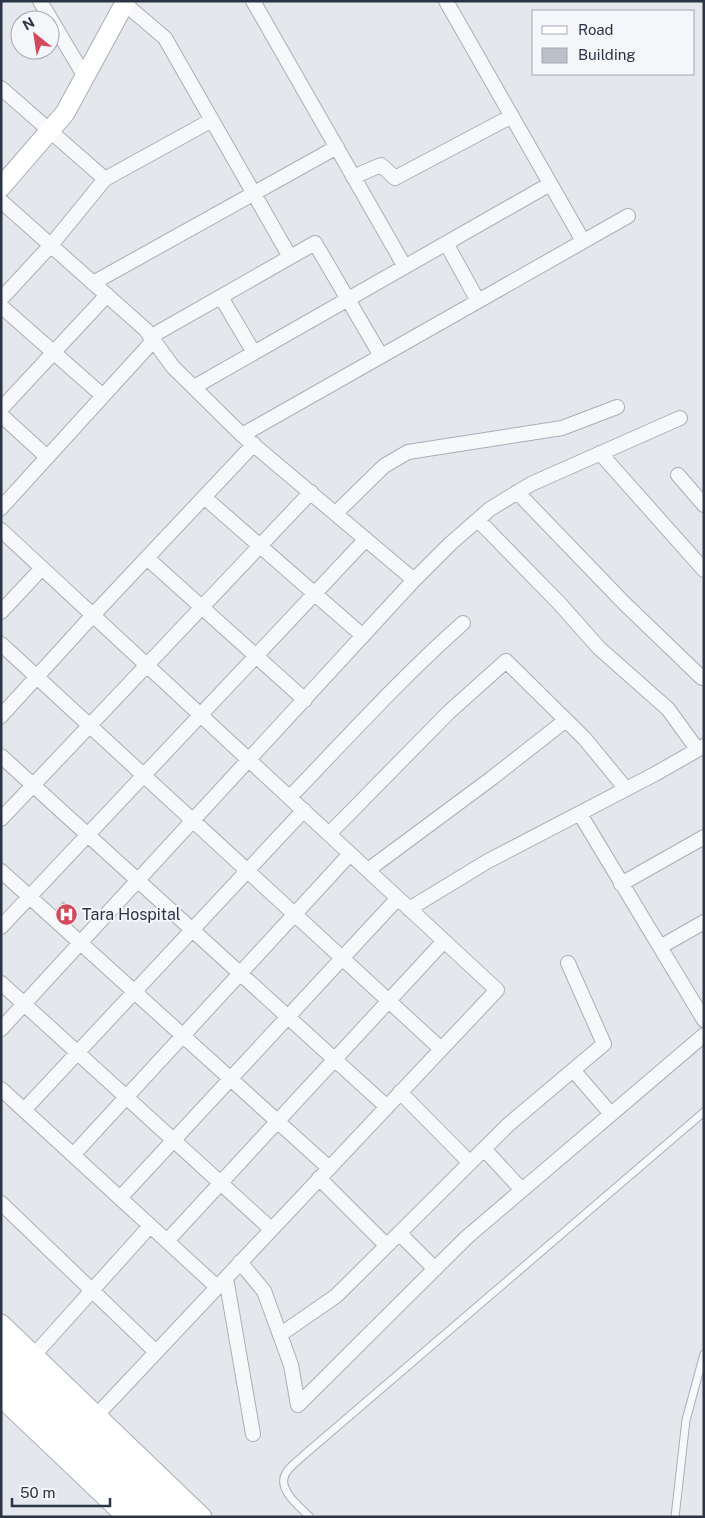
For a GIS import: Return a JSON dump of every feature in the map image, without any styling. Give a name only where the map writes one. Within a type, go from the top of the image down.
[{"type":"highway","points":[[1,1345],[180,1517]]},
{"type":"highway","points":[[1,1371],[153,1517]]},
{"type":"street","points":[[40,1],[85,77]]},
{"type":"street","points":[[253,1],[405,267]]},
{"type":"street","points":[[446,1],[583,242]]},
{"type":"street","points":[[1,187],[65,113],[125,3],[165,38],[290,257]]},
{"type":"street","points":[[1,88],[105,179]]},
{"type":"street","points":[[353,177],[381,165],[395,178],[512,116]]},
{"type":"street","points":[[1,299],[50,245],[105,179],[212,120]]},
{"type":"street","points":[[93,283],[337,147]]},
{"type":"street","points":[[194,387],[550,184]]},
{"type":"street","points":[[1,201],[146,330],[173,367],[242,435],[414,580]]},
{"type":"street","points":[[242,435],[628,216]]},
{"type":"street","points":[[1,508],[103,396],[152,338],[221,296],[315,243],[382,356]]},
{"type":"street","points":[[446,243],[478,301]]},
{"type":"street","points":[[1,409],[107,296]]},
{"type":"street","points":[[221,296],[254,353]]},
{"type":"street","points":[[1,306],[103,396]]},
{"type":"street","points":[[336,513],[384,466],[408,452],[562,428],[617,408]]},
{"type":"street","points":[[1,415],[47,457]]},
{"type":"street","points":[[1,1029],[414,580],[450,544],[490,509],[531,484],[680,418]]},
{"type":"street","points":[[1,716],[254,444]]},
{"type":"street","points":[[600,453],[704,570]]},
{"type":"street","points":[[678,475],[704,505]]},
{"type":"street","points":[[1,819],[311,492]]},
{"type":"street","points":[[517,492],[625,604],[702,678]]},
{"type":"street","points":[[204,497],[363,636]]},
{"type":"street","points":[[409,909],[488,862],[701,748],[668,709],[599,648],[560,604],[478,520]]},
{"type":"street","points":[[1,530],[497,990],[96,1416]]},
{"type":"street","points":[[1,927],[366,539]]},
{"type":"street","points":[[147,558],[304,700]]},
{"type":"street","points":[[1,612],[42,568]]},
{"type":"street","points":[[290,798],[392,691],[463,623]]},
{"type":"street","points":[[1,644],[441,1049]]},
{"type":"street","points":[[329,834],[449,712],[506,661],[585,739],[626,789]]},
{"type":"street","points":[[368,870],[492,778],[566,720]]},
{"type":"street","points":[[1,756],[386,1107]]},
{"type":"street","points":[[24,1110],[304,810]]},
{"type":"street","points":[[580,814],[660,947],[698,998],[704,1020]]},
{"type":"street","points":[[621,884],[704,836]]},
{"type":"street","points":[[72,1154],[350,854]]},
{"type":"street","points":[[1,871],[277,1121],[386,1246]]},
{"type":"street","points":[[120,1198],[398,898]]},
{"type":"street","points":[[660,947],[704,922]]},
{"type":"street","points":[[167,1241],[444,941]]},
{"type":"street","points":[[281,1334],[336,1296],[508,1125],[604,1044],[568,963]]},
{"type":"street","points":[[1,983],[271,1229]]},
{"type":"street","points":[[240,1262],[264,1291],[291,1365],[298,1405],[467,1237],[704,1035]]},
{"type":"street","points":[[573,1070],[611,1114]]},
{"type":"street","points":[[1,1089],[167,1241],[222,1282],[253,1434]]},
{"type":"street","points":[[400,1092],[470,1163]]},
{"type":"street","points":[[484,1149],[522,1190]]},
{"type":"street","points":[[1,1203],[156,1352]]},
{"type":"street","points":[[34,1355],[150,1226]]},
{"type":"street","points":[[399,1233],[435,1269]]},
{"type":"street","points":[[1,1324],[202,1517]]},
{"type":"street","points":[[1,1396],[127,1517]]},
{"type":"lane","points":[[310,1517],[290,1498],[284,1485],[285,1474],[304,1455],[704,1112]]},
{"type":"lane","points":[[675,1517],[686,1420],[704,1354]]},
{"type":"building","points":[[63,901],[78,915],[71,922],[56,909]]},
{"type":"place","name":"Tara Hospital","points":[[66,914]]}]
